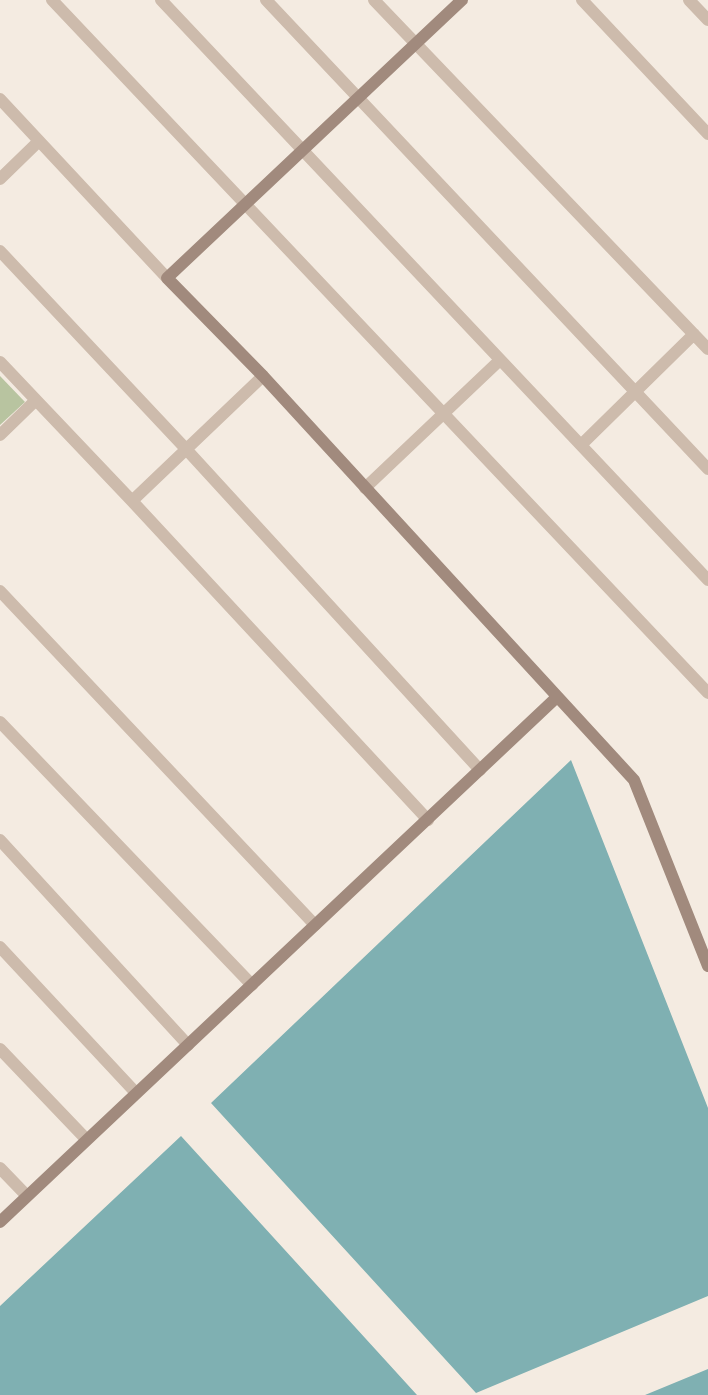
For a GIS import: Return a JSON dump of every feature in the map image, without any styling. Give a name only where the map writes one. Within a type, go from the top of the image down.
[{"type":"street","points":[[52,0],[708,693]]},
{"type":"street","points":[[161,0],[708,580]]},
{"type":"street","points":[[266,0],[708,469]]},
{"type":"street","points":[[374,0],[703,339],[635,392],[581,445]]},
{"type":"street","points":[[167,278],[462,0]]},
{"type":"street","points":[[582,0],[708,134]]},
{"type":"street","points":[[689,0],[708,20]]},
{"type":"street","points":[[0,99],[167,278],[263,376],[634,780],[708,966]]},
{"type":"street","points":[[0,179],[39,141]]},
{"type":"street","points":[[0,251],[186,449],[480,770]]},
{"type":"street","points":[[365,488],[500,360]]},
{"type":"street","points":[[0,362],[132,501],[428,820]]},
{"type":"street","points":[[132,501],[263,376]]},
{"type":"street","points":[[0,435],[36,400]]},
{"type":"street","points":[[0,592],[315,925]]},
{"type":"street","points":[[0,1222],[557,697]]},
{"type":"street","points":[[0,722],[252,985]]},
{"type":"street","points":[[0,840],[188,1045]]},
{"type":"street","points":[[0,947],[136,1093]]},
{"type":"street","points":[[0,1049],[86,1140]]},
{"type":"street","points":[[0,1168],[27,1196]]},
{"type":"green space","points":[[0,376],[25,402],[0,425]]},
{"type":"water","points":[[571,760],[708,1108],[708,1296],[476,1393],[211,1103]]},
{"type":"water","points":[[181,1136],[417,1395],[0,1395],[0,1306]]},
{"type":"water","points":[[708,1369],[708,1395],[645,1395]]}]
